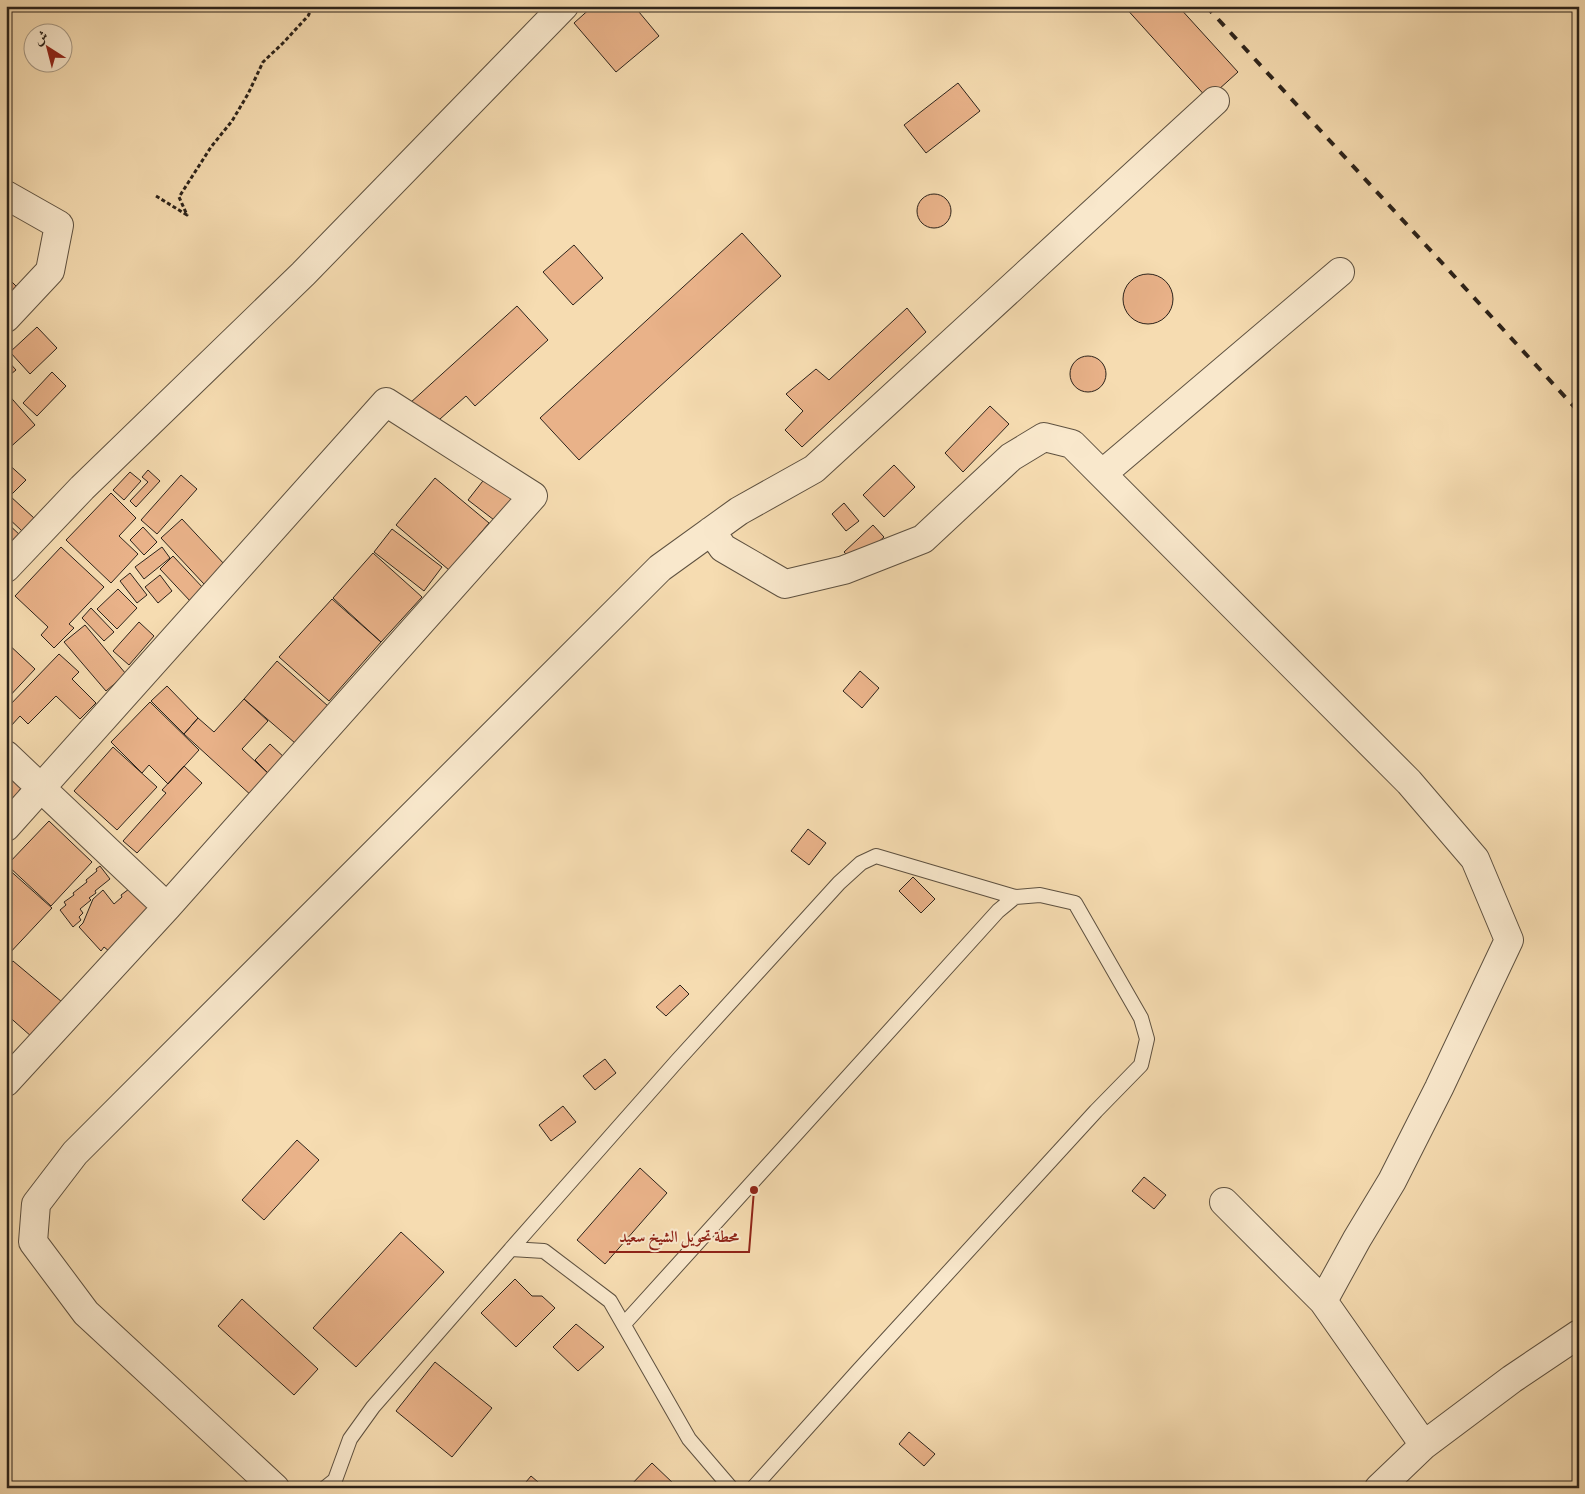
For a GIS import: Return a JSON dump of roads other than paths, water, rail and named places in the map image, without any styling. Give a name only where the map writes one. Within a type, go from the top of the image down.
[{"type":"street","points":[[6,568],[82,488],[290,287],[564,6]]},
{"type":"street","points":[[275,1488],[86,1313],[33,1242],[36,1204],[75,1153],[660,568],[739,510],[814,469],[1215,101]]},
{"type":"street","points":[[6,195],[59,225],[50,270],[6,318]]},
{"type":"street","points":[[1102,474],[1340,272]]},
{"type":"street","points":[[6,827],[386,402],[533,496],[167,907],[6,1082]]},
{"type":"street","points":[[711,531],[723,548],[785,584],[844,570],[923,539],[1011,457],[1044,437],[1072,444],[1409,782],[1475,859],[1509,940],[1439,1088],[1392,1181],[1323,1301]]},
{"type":"street","points":[[6,754],[167,907]]},
{"type":"street","points":[[1224,1202],[1323,1301],[1424,1445]]},
{"type":"street","points":[[1378,1488],[1424,1445],[1512,1379],[1579,1334]]},
{"type":"lane","points":[[325,1488],[336,1480],[350,1440],[373,1407],[684,1054],[839,883],[861,863],[876,856],[1015,896],[1040,895],[1075,903],[1140,1018],[1147,1039],[1141,1065],[1089,1118],[753,1488]]},
{"type":"lane","points":[[624,1324],[998,911],[1015,896]]},
{"type":"lane","points":[[511,1249],[544,1251],[610,1301],[689,1439],[731,1488]]},
{"type":"railway","points":[[1206,6],[1579,412]]},
{"type":"place","name":"محطة تحويل الشيخ سعيد","points":[[754,1190]]}]
